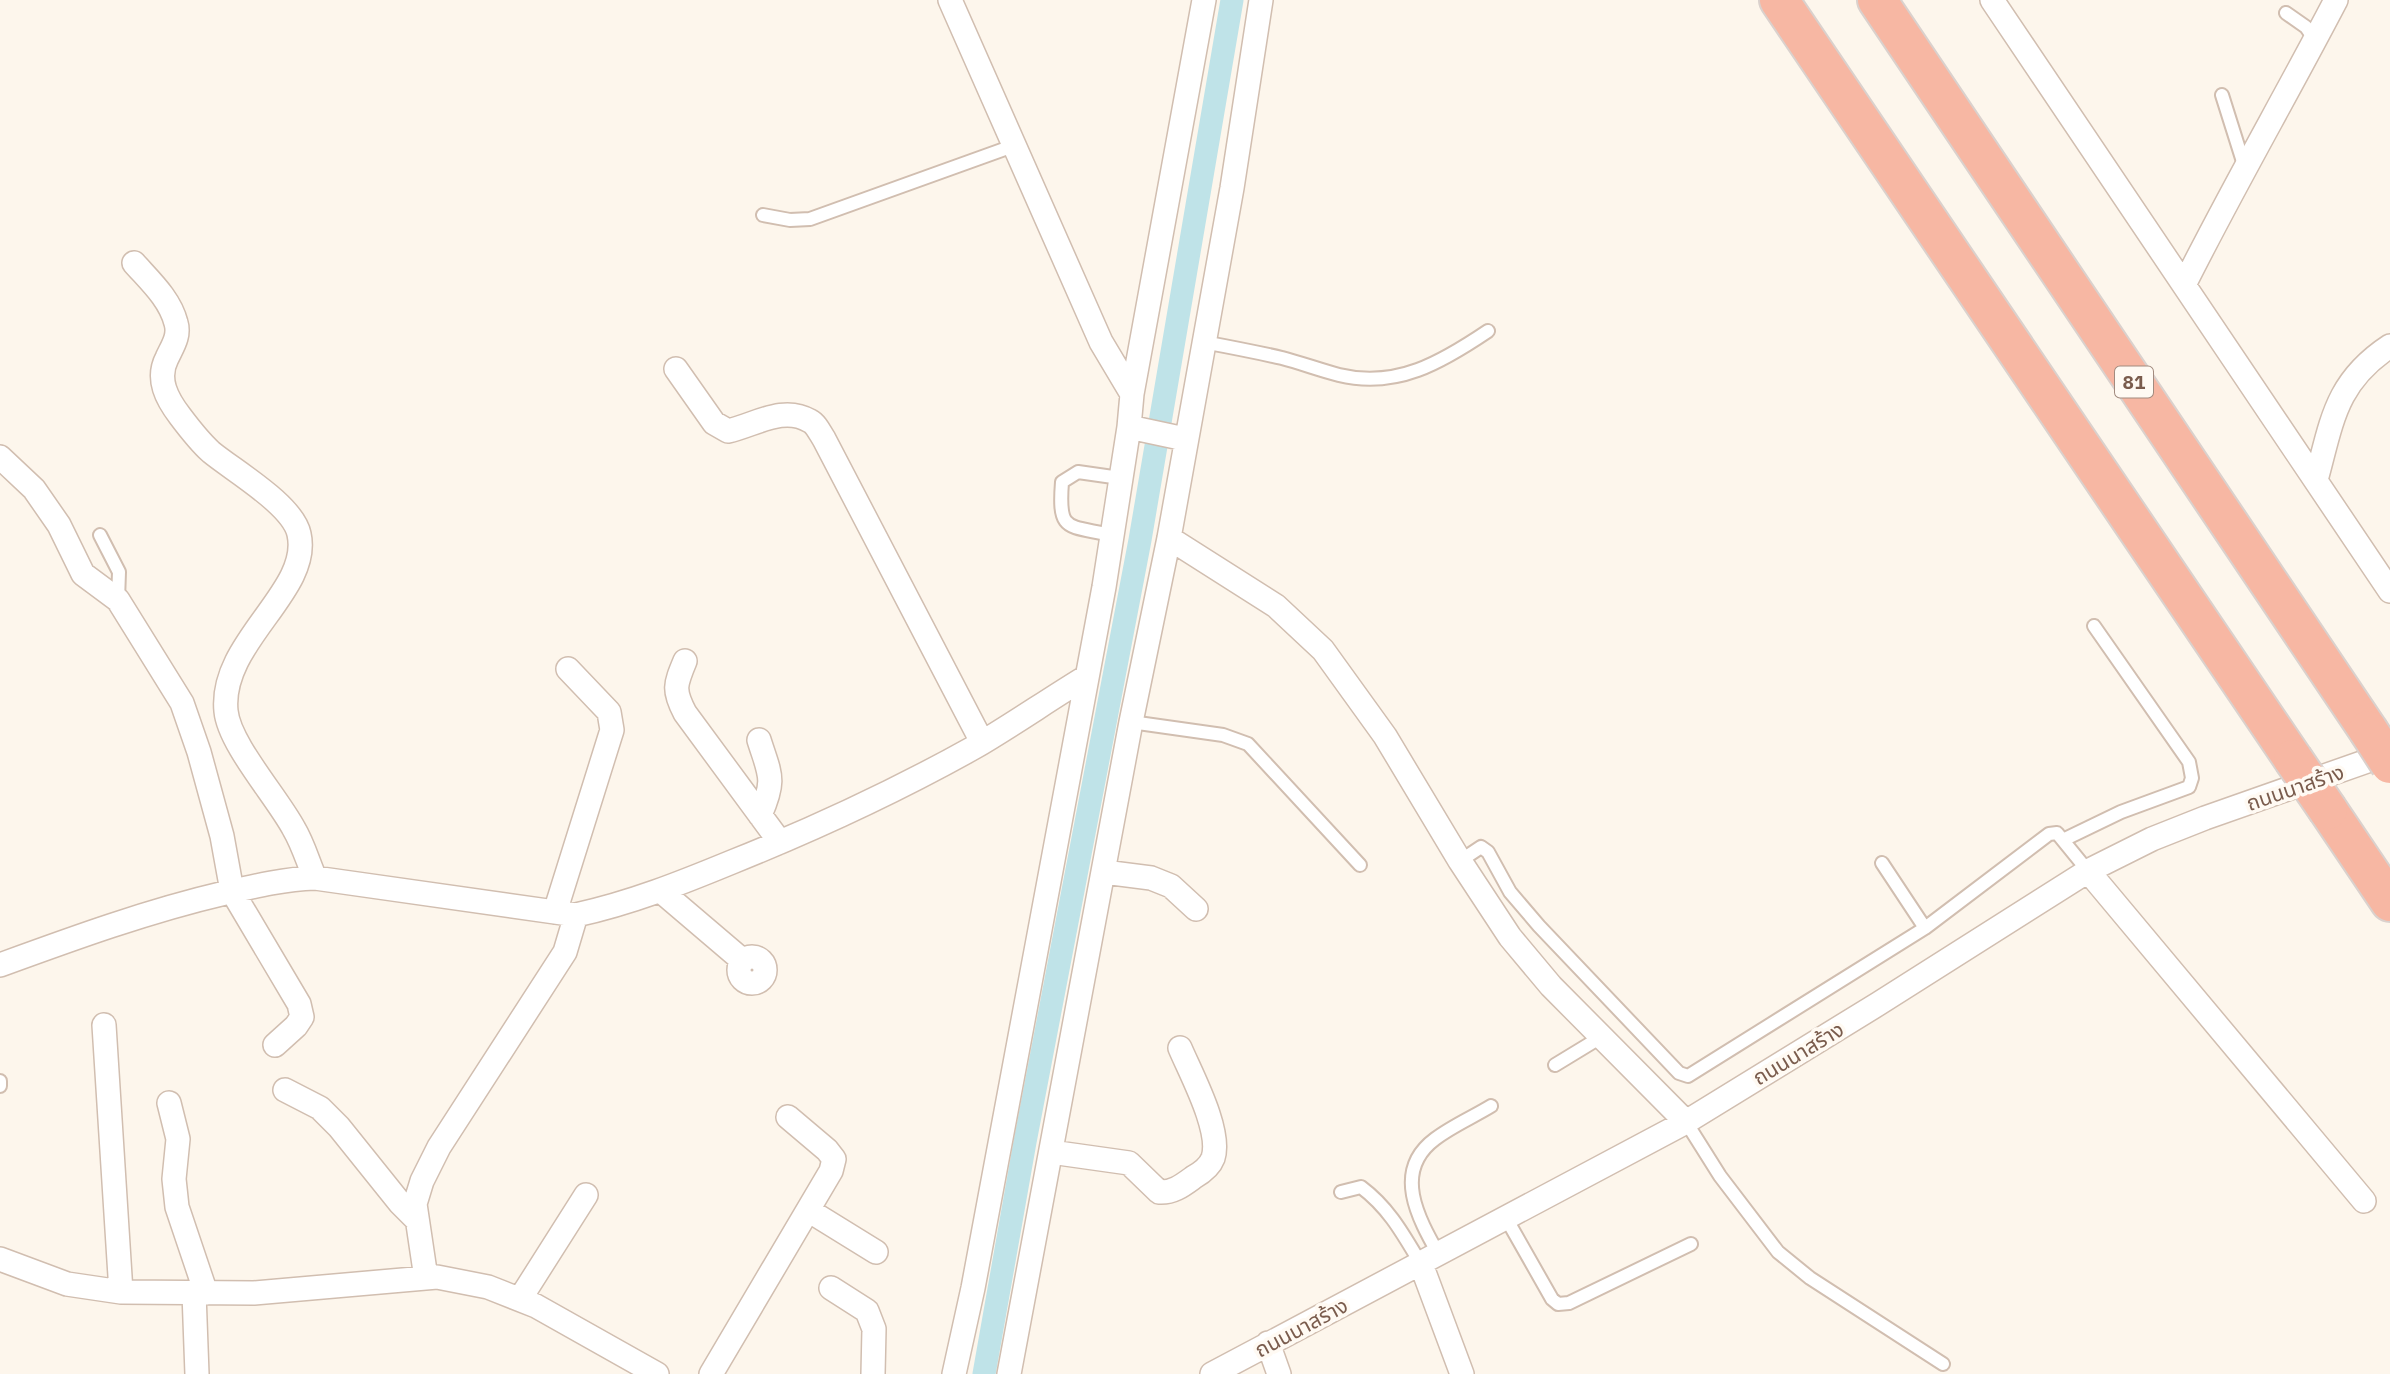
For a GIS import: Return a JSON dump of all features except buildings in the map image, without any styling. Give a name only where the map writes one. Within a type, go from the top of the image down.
[{"type":"highway","points":[[1779,0],[2390,902]]},
{"type":"highway","name":"81","points":[[1877,0],[2379,742],[2390,764]]},
{"type":"street","points":[[950,0],[1101,342],[1132,394]]},
{"type":"street","points":[[954,1374],[973,1288],[1104,587],[1120,478],[1135,428],[1132,394],[1204,0]]},
{"type":"street","points":[[1009,1374],[1169,538],[1179,438],[1203,342],[1232,188],[1261,0]]},
{"type":"street","points":[[1992,0],[2390,590]]},
{"type":"street","points":[[2184,285],[2336,0]]},
{"type":"street","points":[[134,263],[163,296],[177,325],[175,345],[162,370],[164,391],[171,404],[210,450],[281,505],[299,533],[300,553],[290,580],[244,645],[226,692],[226,712],[231,733],[296,832],[315,878]]},
{"type":"street","points":[[2316,480],[2339,400],[2371,358],[2390,346]]},
{"type":"street","points":[[676,369],[714,423],[728,430],[765,417],[791,415],[812,421],[824,439],[982,742]]},
{"type":"street","points":[[1135,428],[1179,438]]},
{"type":"street","points":[[0,457],[34,489],[59,525],[83,574],[118,600],[182,703],[199,752],[222,836],[232,891],[299,1004],[302,1017],[275,1045]]},
{"type":"street","points":[[1169,538],[1276,606],[1323,650],[1385,736],[1460,861],[1510,937],[1552,986],[1686,1122]]},
{"type":"street","points":[[685,661],[678,678],[676,696],[685,713],[780,842]]},
{"type":"street","points":[[426,1278],[416,1219],[415,1204],[418,1193],[439,1147],[565,952],[566,914],[612,730],[609,712],[568,670]]},
{"type":"street","points":[[0,965],[123,920],[182,903],[290,879],[315,878],[566,914],[615,906],[661,891],[780,842],[871,800],[982,742],[1086,677]]},
{"type":"street","points":[[759,740],[770,774],[771,791],[760,815]]},
{"type":"street","name":"ถนนนาสร้าง","points":[[1212,1374],[1686,1122],[2088,871],[2152,839],[2379,742]]},
{"type":"street","points":[[2088,871],[2364,1201]]},
{"type":"street","points":[[1104,872],[1152,878],[1171,886],[1196,909]]},
{"type":"street","points":[[661,891],[741,960]]},
{"type":"street","points":[[104,1025],[121,1292]]},
{"type":"street","points":[[1051,1152],[1129,1163],[1160,1192],[1169,1192],[1202,1172],[1213,1159],[1212,1126],[1180,1048]]},
{"type":"street","points":[[285,1090],[320,1108],[416,1219]]},
{"type":"street","points":[[169,1103],[178,1139],[174,1179],[177,1208],[200,1293],[197,1374]]},
{"type":"street","points":[[711,1374],[831,1171],[834,1159],[827,1150],[788,1117]]},
{"type":"street","points":[[520,1300],[586,1195]]},
{"type":"street","points":[[808,1210],[876,1252]]},
{"type":"street","points":[[0,1259],[67,1284],[121,1292],[254,1293],[437,1277],[488,1287],[536,1306],[657,1374]]},
{"type":"street","points":[[1430,1259],[1462,1374]]},
{"type":"street","points":[[831,1288],[866,1311],[874,1329],[873,1374]]},
{"type":"street","points":[[1268,1343],[1279,1374]]},
{"type":"lane","points":[[2286,13],[2306,26],[2315,40]]},
{"type":"lane","points":[[2222,95],[2246,171]]},
{"type":"lane","points":[[763,215],[790,220],[810,219],[1013,146]]},
{"type":"lane","points":[[1203,342],[1283,358],[1340,375],[1366,379],[1422,370],[1448,358],[1488,331]]},
{"type":"lane","points":[[1111,535],[1070,526],[1060,510],[1062,482],[1078,472],[1120,478]]},
{"type":"lane","points":[[100,535],[119,572],[118,600]]},
{"type":"lane","points":[[2063,840],[2121,812],[2189,787],[2192,778],[2189,762],[2094,626]]},
{"type":"lane","points":[[1132,722],[1223,735],[1248,744],[1360,865]]},
{"type":"lane","points":[[1460,861],[1481,847],[1488,852],[1510,892],[1539,926],[1678,1073],[1688,1076],[1925,928],[2049,834],[2057,834],[2088,871]]},
{"type":"lane","points":[[1882,863],[1925,928]]},
{"type":"lane","points":[[1555,1065],[1601,1037]]},
{"type":"lane","points":[[1430,1259],[1413,1197],[1412,1171],[1421,1154],[1434,1140],[1491,1106]]},
{"type":"lane","points":[[1686,1122],[1720,1176],[1779,1252],[1810,1278],[1944,1364]]},
{"type":"lane","points":[[1340,1192],[1361,1187],[1378,1200],[1430,1259]]},
{"type":"lane","points":[[1506,1218],[1552,1299],[1558,1304],[1569,1303],[1691,1244]]},
{"type":"waterway","points":[[984,1374],[1025,1142],[1140,540],[1232,0]]}]
